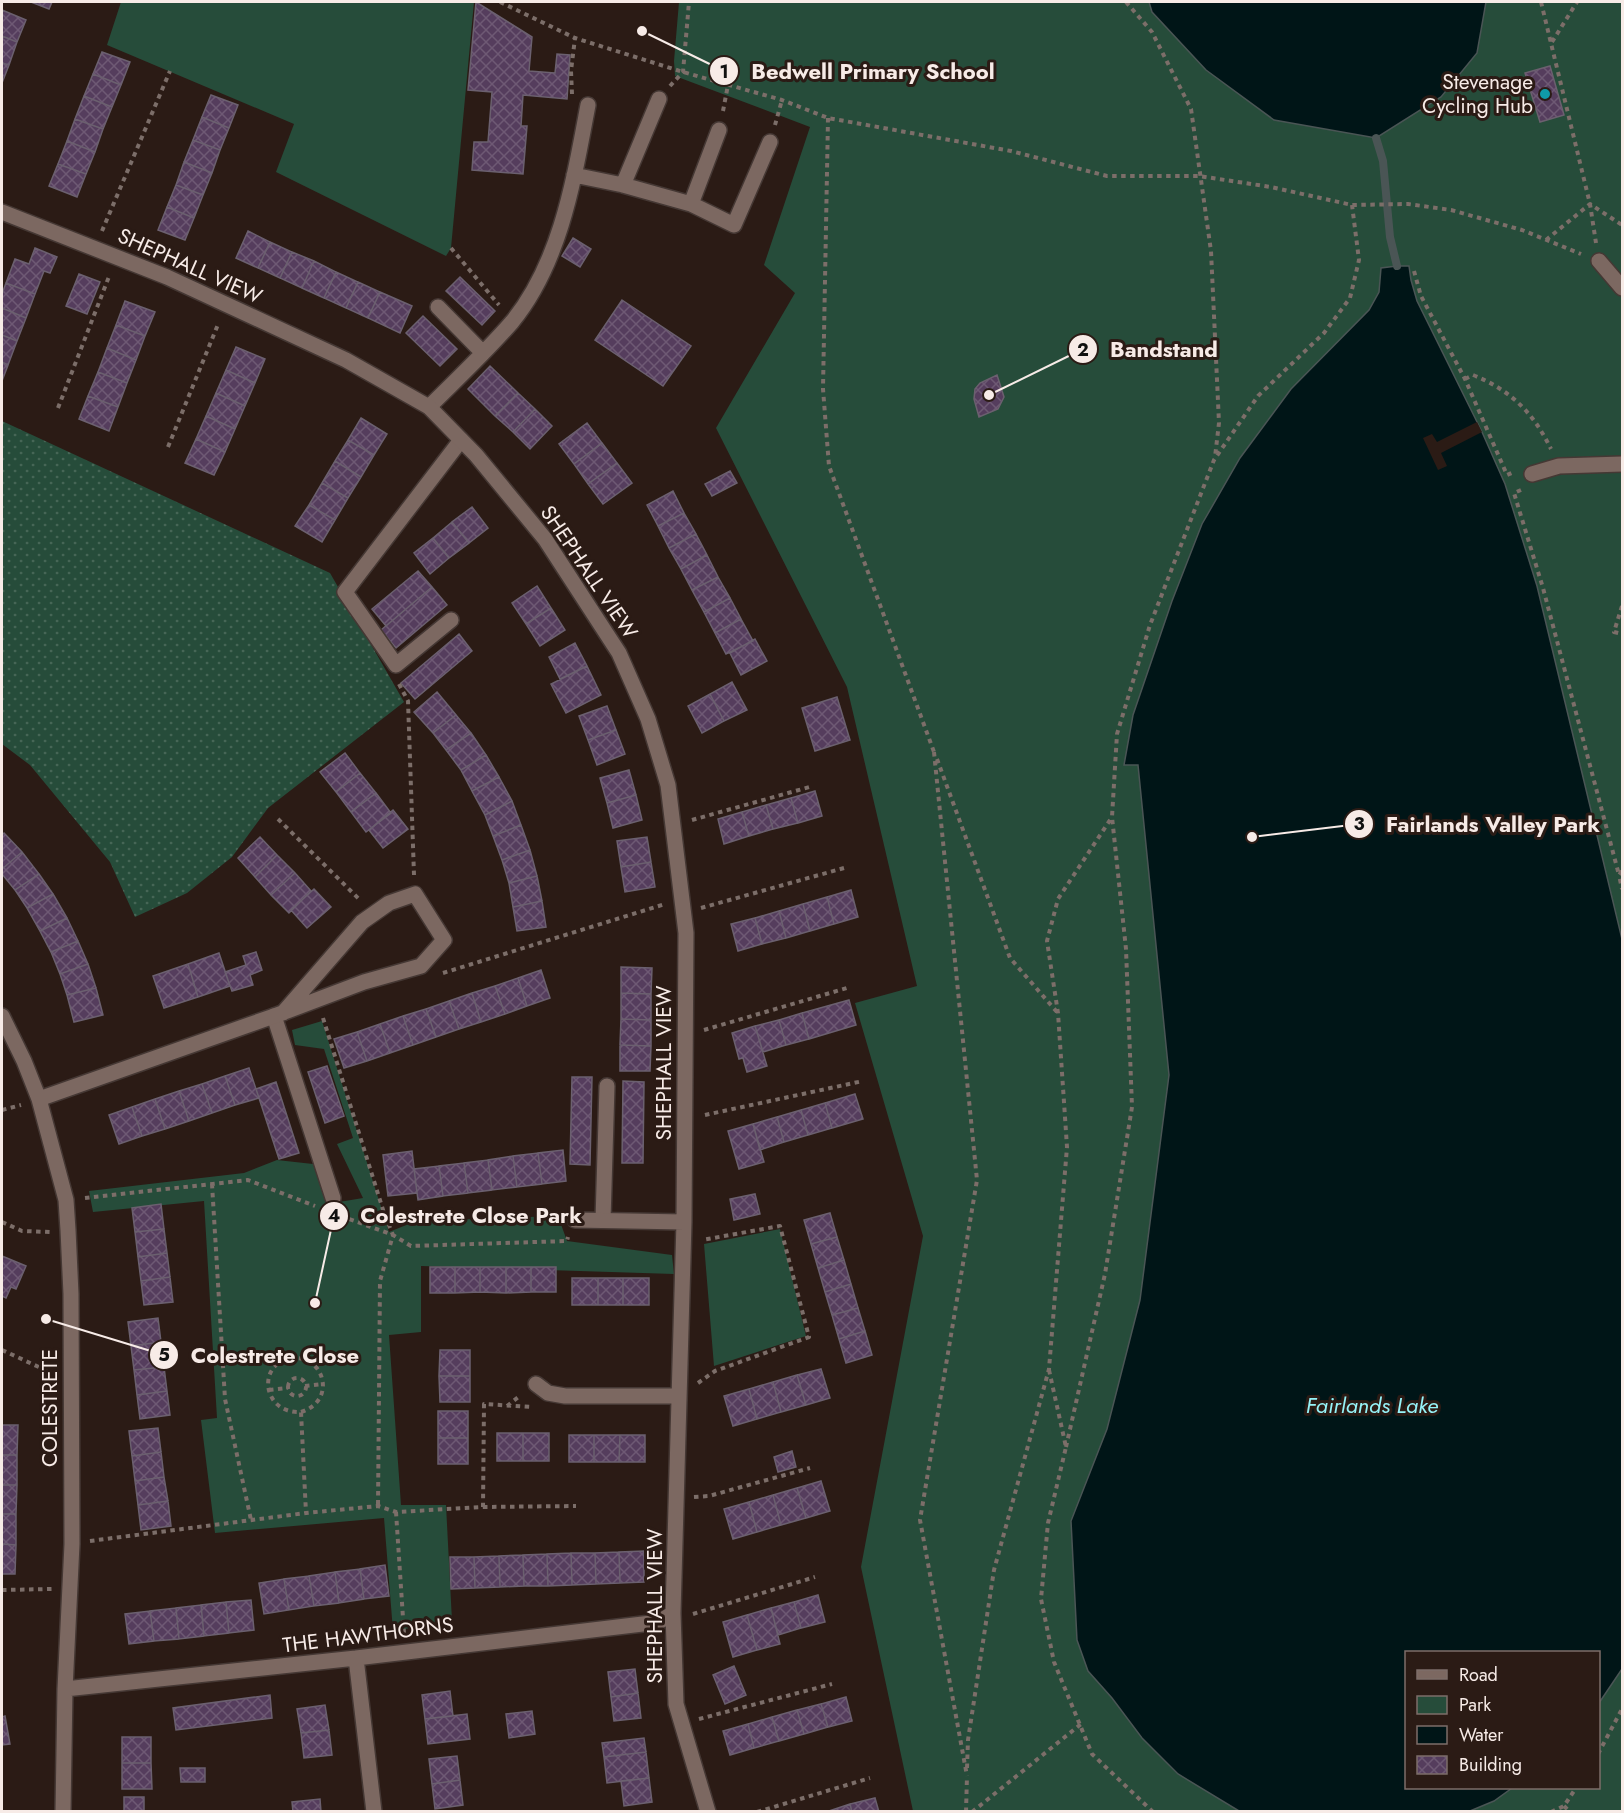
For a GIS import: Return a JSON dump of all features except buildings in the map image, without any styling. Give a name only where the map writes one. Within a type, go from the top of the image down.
[{"type":"street","points":[[622,185],[659,99]]},
{"type":"street","points":[[429,408],[512,321],[536,285],[557,237],[574,175],[588,105]]},
{"type":"street","points":[[691,204],[719,130]]},
{"type":"street","points":[[574,175],[622,185],[691,204],[734,225],[770,142]]},
{"type":"street","name":"SHEPHALL VIEW","points":[[2,212],[167,277],[346,360],[429,408],[476,455],[545,539],[618,653],[648,719],[668,785],[683,906],[684,1243],[673,1617],[676,1704],[708,1812]]},
{"type":"street","points":[[1599,261],[1623,288]]},
{"type":"street","points":[[438,307],[483,353]]},
{"type":"street","points":[[451,620],[396,666],[345,592],[461,440]]},
{"type":"street","points":[[1531,472],[1559,466],[1623,464]]},
{"type":"street","points":[[39,1099],[278,1015],[364,982],[421,966],[444,940],[415,894],[388,903],[362,922],[278,1015]]},
{"type":"street","points":[[278,1015],[333,1198]]},
{"type":"street","name":"COLESTRETE","points":[[2,1016],[39,1099],[66,1200],[71,1294],[72,1544],[65,1689],[63,1812]]},
{"type":"street","points":[[603,1220],[607,1086]]},
{"type":"street","points":[[575,1220],[684,1222]]},
{"type":"street","points":[[536,1384],[548,1393],[565,1396],[680,1396]]},
{"type":"street","name":"THE HAWTHORNS","points":[[65,1689],[356,1658],[651,1623],[673,1617]]},
{"type":"street","points":[[356,1658],[374,1812]]},
{"type":"path","points":[[500,2],[575,38],[682,72],[782,100],[828,118],[1011,151],[1107,176],[1199,176],[1353,205],[1408,204],[1451,210],[1522,230],[1599,261]]},
{"type":"path","points":[[682,72],[689,2]]},
{"type":"path","points":[[1125,2],[1152,32],[1191,109],[1211,250],[1220,423],[1214,460],[1150,625],[1117,734],[1112,817],[1126,949],[1132,1107],[1105,1274],[1048,1523],[1041,1599],[1054,1662],[1092,1754],[1153,1812]]},
{"type":"path","points":[[1541,2],[1590,204],[1599,261]]},
{"type":"path","points":[[1551,43],[1577,2]]},
{"type":"path","points":[[575,38],[571,71],[572,98],[588,105]]},
{"type":"path","points":[[95,247],[170,71]]},
{"type":"path","points":[[719,130],[728,85]]},
{"type":"path","points":[[828,118],[823,389],[829,466],[1010,958],[1058,1013]]},
{"type":"path","points":[[1590,204],[1623,225]]},
{"type":"path","points":[[1546,240],[1590,204]]},
{"type":"path","points":[[1214,460],[1258,396],[1324,333],[1350,298],[1359,260],[1353,205]]},
{"type":"path","points":[[451,248],[512,321]]},
{"type":"path","points":[[58,408],[111,273],[100,269]]},
{"type":"path","points":[[1414,271],[1421,296],[1465,379],[1507,475],[1531,472],[1546,479],[1514,493],[1621,873],[1623,889]]},
{"type":"path","points":[[168,447],[221,319]]},
{"type":"path","points":[[1465,379],[1473,375],[1503,389],[1532,416],[1559,466]]},
{"type":"path","points":[[1623,606],[1614,632],[1623,634]]},
{"type":"path","points":[[396,666],[397,680],[408,701],[415,894]]},
{"type":"path","points":[[934,752],[977,1180],[920,1520],[967,1776]]},
{"type":"path","points":[[673,825],[813,786]]},
{"type":"path","points":[[966,1812],[968,1740],[994,1570],[1049,1369],[1067,1147],[1058,1013],[1047,941],[1058,899],[1112,817]]},
{"type":"path","points":[[278,819],[374,914]]},
{"type":"path","points":[[434,976],[683,906],[844,868]]},
{"type":"path","points":[[685,1036],[847,988]]},
{"type":"path","points":[[320,1011],[393,1235],[380,1281],[378,1506]]},
{"type":"path","points":[[685,1119],[863,1081]]},
{"type":"path","points":[[212,1184],[225,1399],[252,1520]]},
{"type":"path","points":[[2,1222],[22,1231],[41,1233],[68,1230]]},
{"type":"path","points":[[680,1396],[715,1371],[809,1336],[780,1226],[684,1243]]},
{"type":"path","points":[[2,1350],[41,1368],[70,1372]]},
{"type":"path","points":[[289,1359],[307,1360],[321,1376],[323,1384],[319,1401],[311,1408],[301,1412],[290,1412],[275,1404],[268,1382],[273,1369],[280,1362],[289,1359]]},
{"type":"path","points":[[1049,1369],[1066,1447]]},
{"type":"path","points":[[295,1378],[302,1380],[304,1386],[302,1395],[291,1395],[289,1382],[295,1378]]},
{"type":"path","points":[[304,1386],[323,1384]]},
{"type":"path","points":[[507,1406],[536,1384]]},
{"type":"path","points":[[269,1390],[289,1387]]},
{"type":"path","points":[[483,1507],[484,1404],[542,1408]]},
{"type":"path","points":[[301,1412],[306,1513]]},
{"type":"path","points":[[676,1499],[709,1496],[810,1468]]},
{"type":"path","points":[[72,1544],[306,1513],[378,1506],[396,1512],[483,1507],[576,1506]]},
{"type":"path","points":[[396,1512],[406,1652]]},
{"type":"path","points":[[673,1617],[815,1577]]},
{"type":"path","points":[[2,1590],[70,1589]]},
{"type":"path","points":[[682,1723],[832,1684]]},
{"type":"path","points":[[1600,1752],[1623,1709]]},
{"type":"path","points":[[972,1812],[1081,1724]]},
{"type":"path","points":[[757,1812],[870,1778]]},
{"type":"path","points":[[1551,1812],[1564,1806],[1575,1789]]},
{"type":"path","points":[[1564,1806],[1570,1812]]},
{"type":"green space","points":[[121,2],[474,2],[451,248],[446,256],[276,172],[294,124],[107,45]]},
{"type":"green space","points":[[679,2],[1622,2],[1622,1811],[913,1811],[861,1567],[923,1236],[855,1003],[917,986],[847,687],[716,428],[795,293],[764,265],[810,127],[675,76],[674,61]]},
{"type":"green space","points":[[2,421],[330,573],[404,702],[268,808],[232,857],[187,893],[135,917],[110,862],[30,765],[2,744]]},
{"type":"green space","points":[[322,1021],[389,1232],[416,1221],[558,1216],[567,1241],[672,1255],[674,1274],[421,1266],[421,1332],[389,1335],[401,1505],[446,1505],[452,1621],[393,1631],[384,1518],[215,1533],[201,1420],[217,1418],[204,1201],[93,1212],[89,1191],[244,1173],[277,1160],[313,1164],[327,1204],[363,1198],[337,1144],[353,1138],[324,1049],[295,1045],[292,1030]]},
{"type":"green space","points":[[780,1229],[806,1336],[714,1366],[704,1244]]},
{"type":"water","points":[[1149,2],[1486,2],[1477,53],[1441,97],[1376,138],[1274,120],[1206,70],[1152,12]]},
{"type":"water","name":"Fairlands Lake","points":[[1409,266],[1417,301],[1482,432],[1505,484],[1537,586],[1622,939],[1622,1669],[1600,1702],[1600,1651],[1405,1651],[1405,1789],[1511,1789],[1494,1801],[1470,1811],[1239,1811],[1178,1774],[1142,1738],[1088,1671],[1077,1640],[1071,1521],[1107,1429],[1140,1300],[1169,1075],[1138,765],[1124,765],[1133,715],[1172,601],[1202,524],[1240,458],[1291,389],[1369,310],[1379,292],[1381,268]]},
{"type":"pier","points":[[1477,422],[1482,432],[1441,453],[1447,466],[1438,470],[1423,438],[1432,434],[1437,442]]},
{"type":"waterway","points":[[1376,138],[1383,161],[1390,237],[1397,266]]},
{"type":"place","name":"Bedwell Primary School","points":[[642,31]]},
{"type":"place","name":"Stevenage Cycling Hub","points":[[1545,94]]},
{"type":"place","name":"Bandstand","points":[[989,395]]},
{"type":"place","name":"Fairlands Valley Park","points":[[1252,837]]},
{"type":"place","name":"Colestrete Close Park","points":[[315,1303]]},
{"type":"place","name":"Colestrete Close","points":[[46,1319]]}]
